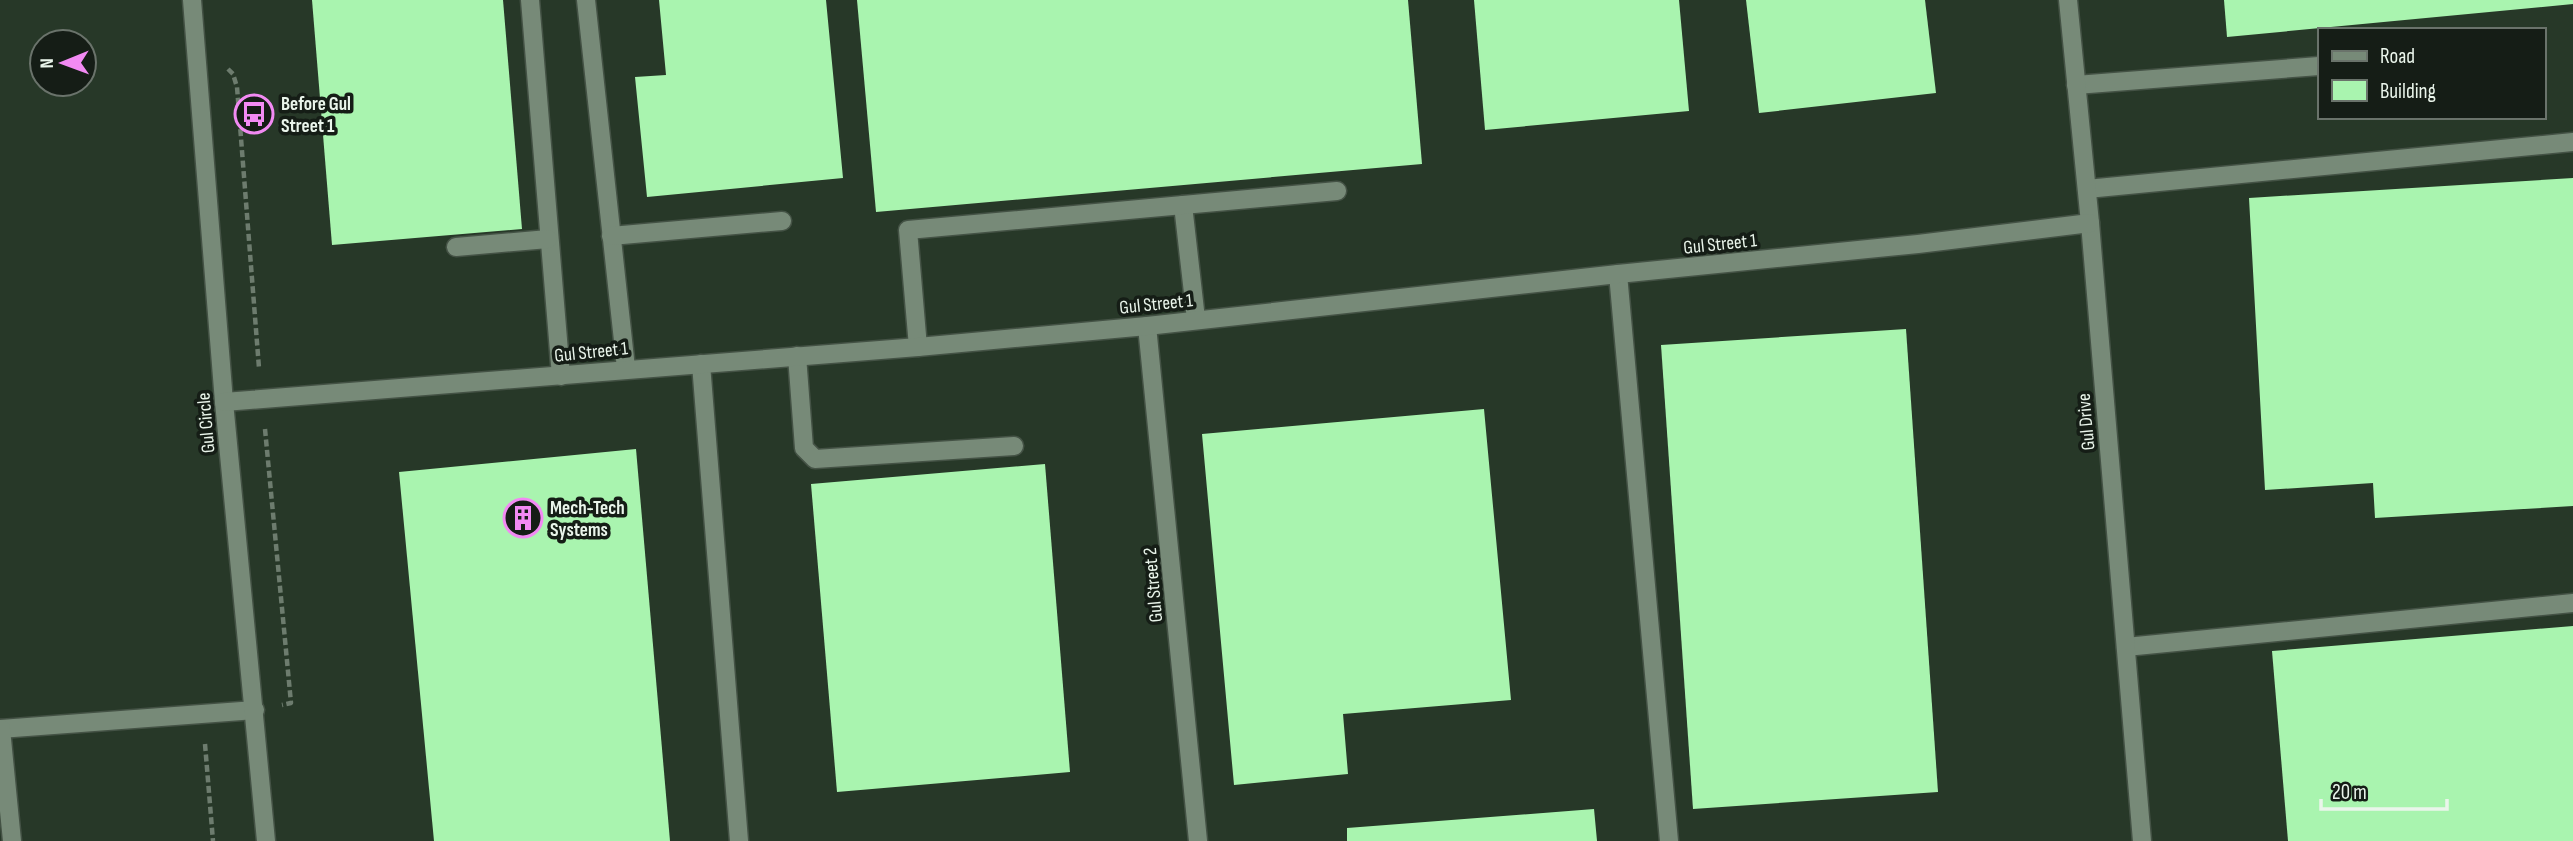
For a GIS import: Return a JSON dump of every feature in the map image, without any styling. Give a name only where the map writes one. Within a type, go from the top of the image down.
[{"type":"street","name":"Gul Circle","points":[[192,0],[224,402],[266,841]]},
{"type":"street","points":[[530,0],[561,376]]},
{"type":"street","points":[[586,0],[626,368]]},
{"type":"street","name":"Gul Drive","points":[[2068,0],[2091,223],[2141,841]]},
{"type":"street","points":[[2076,85],[2318,66]]},
{"type":"street","points":[[2087,189],[2573,142]]},
{"type":"street","points":[[918,346],[908,230],[1338,191]]},
{"type":"street","points":[[1182,205],[1196,319]]},
{"type":"street","points":[[611,236],[782,221]]},
{"type":"street","name":"Gul Street 1","points":[[224,402],[1147,326],[1918,244],[2091,223]]},
{"type":"street","points":[[456,247],[548,239]]},
{"type":"street","points":[[1618,274],[1669,841]]},
{"type":"street","name":"Gul Street 2","points":[[1147,326],[1198,841]]},
{"type":"street","points":[[797,356],[804,448],[815,458],[1014,446]]},
{"type":"street","points":[[701,364],[739,841]]},
{"type":"street","points":[[2126,647],[2573,603]]},
{"type":"street","points":[[12,841],[1,729],[255,710]]},
{"type":"path","points":[[202,713],[213,841]]},
{"type":"building","points":[[312,0],[503,0],[522,229],[332,245]]},
{"type":"building","points":[[659,0],[826,0],[843,178],[647,197],[635,77],[666,75]]},
{"type":"building","points":[[857,0],[1408,0],[1422,164],[876,212]]},
{"type":"building","points":[[1474,0],[1679,0],[1689,111],[1485,130]]},
{"type":"building","points":[[1746,0],[1925,0],[1936,93],[1759,113]]},
{"type":"building","points":[[2224,0],[2573,0],[2573,4],[2227,37]]},
{"type":"building","points":[[2573,178],[2573,506],[2375,518],[2373,483],[2265,490],[2249,198]]},
{"type":"building","points":[[1906,329],[1938,792],[1693,809],[1661,345]]},
{"type":"building","points":[[1484,409],[1511,700],[1343,714],[1348,774],[1234,785],[1202,434]]},
{"type":"building","points":[[636,449],[670,841],[434,841],[399,472]]},
{"type":"building","points":[[1045,464],[1070,772],[837,792],[811,484]]},
{"type":"building","points":[[2573,626],[2573,841],[2288,841],[2272,651]]},
{"type":"building","points":[[1594,809],[1597,841],[1347,841],[1347,828]]},
{"type":"place","name":"Before Gul Street 1","points":[[254,114]]},
{"type":"place","name":"Mech-Tech Systems","points":[[523,518]]}]
